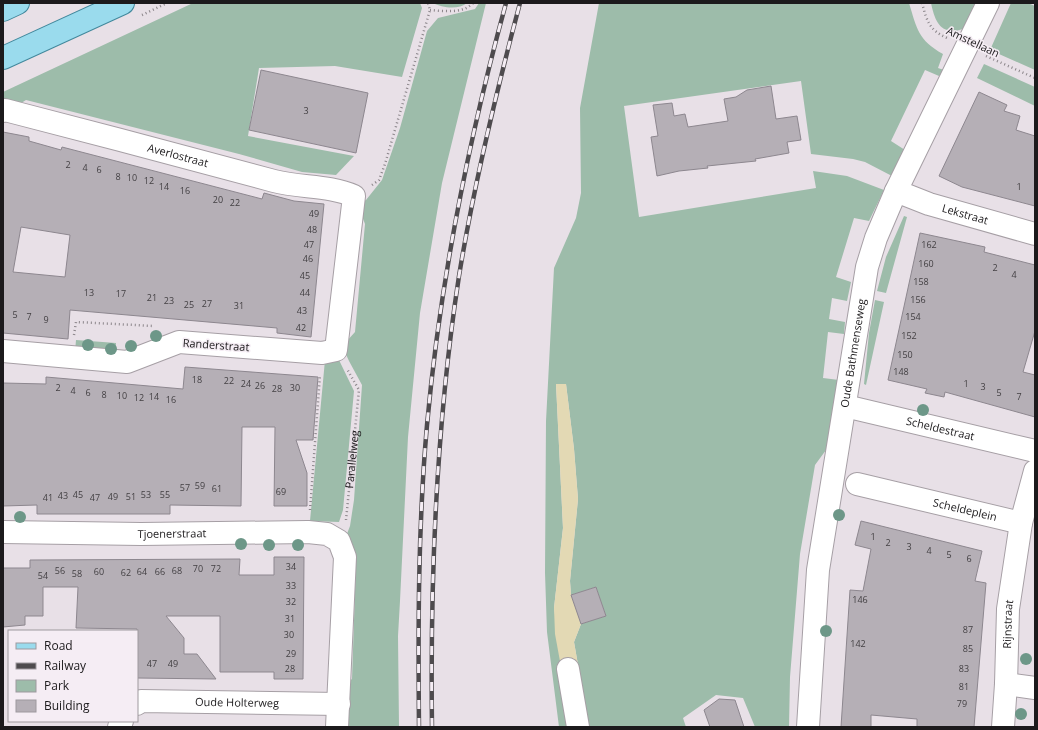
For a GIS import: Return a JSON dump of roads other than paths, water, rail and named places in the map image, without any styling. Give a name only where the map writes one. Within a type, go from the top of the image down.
[{"type":"main road","points":[[3,10],[18,3]]},
{"type":"main road","points":[[3,58],[123,3]]},
{"type":"street","name":"Oude Bathmenseweg","points":[[808,727],[818,570],[868,267],[876,238],[896,191],[988,3]]},
{"type":"street","name":"Averlostraat","points":[[3,111],[5,110],[276,182],[342,191],[354,196],[329,351]]},
{"type":"street","name":"Lekstraat","points":[[896,191],[929,204],[1035,234]]},
{"type":"street","name":"Randerstraat","points":[[3,351],[127,362],[179,342],[329,351]]},
{"type":"street","name":"Scheldestraat","points":[[845,406],[1035,451]]},
{"type":"street","points":[[1020,523],[1035,471]]},
{"type":"street","name":"Scheldeplein","points":[[857,484],[1020,523]]},
{"type":"street","name":"Rijnstraat","points":[[1002,727],[1006,684],[1008,609],[1020,523]]},
{"type":"street","name":"Tjoenerstraat","points":[[3,532],[141,534],[308,532],[327,534],[339,541],[345,557],[338,704]]},
{"type":"street","points":[[568,669],[578,727]]},
{"type":"street","points":[[1006,684],[1035,688]]},
{"type":"street","name":"Oude Holterweg","points":[[138,703],[141,701],[338,704]]},
{"type":"street","points":[[337,727],[338,704]]},
{"type":"railway","points":[[419,727],[420,539],[427,425],[439,318],[457,212],[479,107],[506,3]]},
{"type":"railway","points":[[432,727],[432,614],[436,501],[451,332],[459,276],[479,173],[494,105],[520,3]]}]
